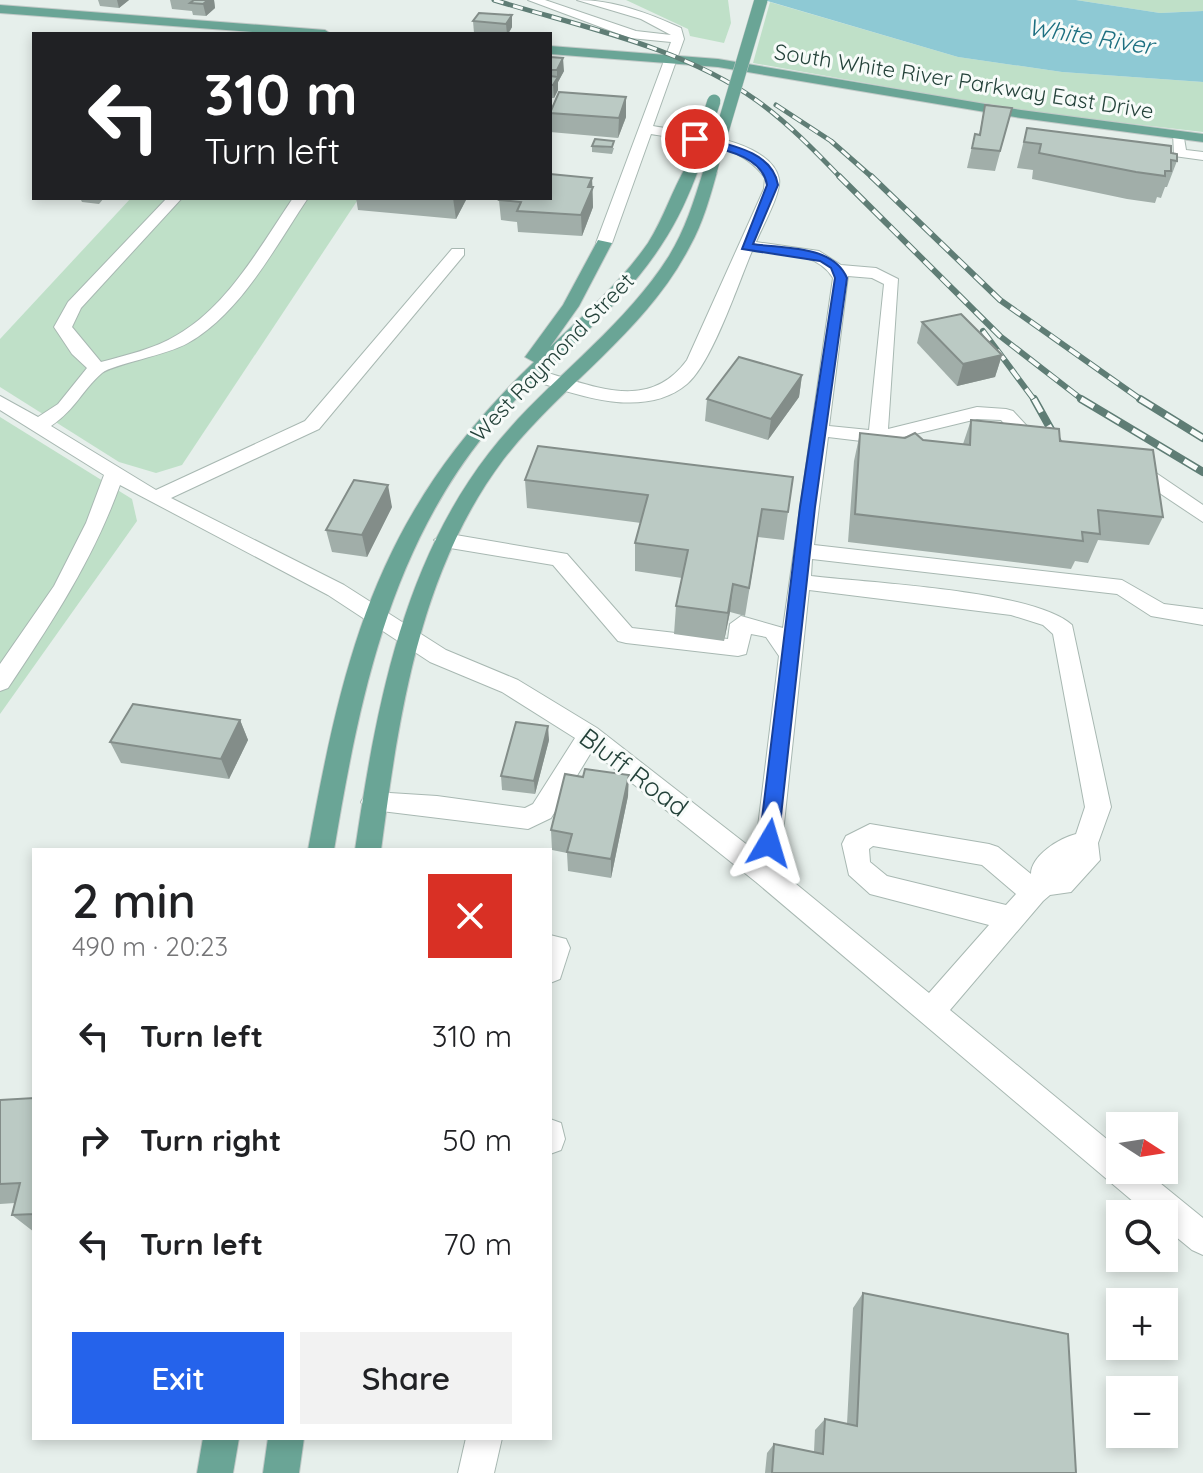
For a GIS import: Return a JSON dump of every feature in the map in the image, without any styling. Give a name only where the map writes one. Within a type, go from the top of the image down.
[{"type":"main road","name":"West Raymond Street","points":[[368,848],[374,802],[407,634],[444,540],[496,457],[663,278],[694,223],[720,74],[746,0]]},
{"type":"main road","name":"West Raymond Street","points":[[321,848],[346,713],[373,611],[427,501],[466,445],[499,408],[617,293],[648,256],[701,170],[761,0]]},
{"type":"main road","points":[[0,9],[299,32]]},
{"type":"main road","name":"South White River Parkway East Drive","points":[[552,50],[672,58],[720,74],[1203,138]]},
{"type":"main road","points":[[499,408],[571,306],[604,243]]},
{"type":"main road","points":[[215,1473],[221,1440]]},
{"type":"main road","points":[[281,1473],[286,1440]]},
{"type":"street","points":[[534,0],[634,35],[678,39]]},
{"type":"street","points":[[583,0],[645,16]]},
{"type":"street","points":[[604,243],[640,142],[648,129],[678,39],[677,31],[616,0]]},
{"type":"street","points":[[533,374],[624,398],[651,393],[674,384],[694,365],[773,185],[768,170],[740,151],[648,129]]},
{"type":"street","points":[[1178,135],[1179,153],[1203,156]]},
{"type":"street","points":[[97,368],[78,350],[63,327],[74,306],[173,200]]},
{"type":"street","points":[[38,426],[65,408],[97,368],[143,355],[190,335],[226,299],[300,200]]},
{"type":"street","points":[[746,246],[816,256],[839,270],[876,273],[892,282],[878,437]]},
{"type":"street","points":[[155,498],[312,425],[458,252]]},
{"type":"street","points":[[765,874],[818,430],[841,283],[839,270]]},
{"type":"street","name":"Bluff Road","points":[[0,402],[155,498],[373,611],[438,656],[510,686],[589,735],[765,874],[1203,1239]]},
{"type":"street","points":[[818,430],[878,437],[977,413],[1006,415],[1033,444],[1061,444]]},
{"type":"street","points":[[1117,465],[1125,472],[1149,477],[1203,515]]},
{"type":"street","points":[[0,682],[63,589],[105,498],[124,479]]},
{"type":"street","points":[[444,540],[560,559],[626,635],[738,648],[741,624],[773,631],[792,657]]},
{"type":"street","points":[[803,551],[1122,587],[1159,611],[1203,617]]},
{"type":"street","points":[[800,582],[1012,607],[1051,619],[1064,631],[1098,807],[1085,843],[1087,860],[1062,884],[1040,888],[1010,918],[929,1013]]},
{"type":"street","points":[[374,802],[437,806],[528,819],[542,811],[589,735]]},
{"type":"street","points":[[1010,918],[879,886],[858,867],[855,844],[870,835],[989,855],[1040,888]]},
{"type":"street","points":[[476,1473],[484,1440]]},
{"type":"green space","points":[[626,0],[728,0],[731,23],[724,43],[690,36],[688,29]]},
{"type":"green space","points":[[1076,0],[1203,0],[1203,11],[1160,13]]},
{"type":"green space","points":[[770,2],[958,57],[1062,72],[1203,82],[1203,132],[1030,112],[753,63]]},
{"type":"green space","points":[[129,200],[358,200],[182,465],[156,473],[119,462],[0,387],[0,339]]},
{"type":"green space","points":[[0,417],[132,499],[137,521],[0,714]]},
{"type":"water","name":"White River","points":[[764,0],[1076,0],[1160,13],[1203,11],[1203,82],[1062,72],[958,57]]},
{"type":"building","points":[[208,0],[203,4],[190,3]]},
{"type":"building","points":[[479,13],[512,15],[506,24],[473,21]]},
{"type":"building","points":[[552,57],[563,58],[557,70],[552,70]]},
{"type":"building","points":[[559,92],[626,97],[619,118],[552,113]]},
{"type":"building","points":[[985,105],[1012,108],[1000,151],[972,148],[975,134],[980,135]]},
{"type":"building","points":[[1027,128],[1171,146],[1171,153],[1177,154],[1177,161],[1171,160],[1171,171],[1165,171],[1165,176],[1039,153],[1041,144],[1024,142]]},
{"type":"building","points":[[595,139],[614,141],[612,147],[592,146]]},
{"type":"building","points":[[552,174],[592,178],[588,187],[593,187],[581,215],[517,211],[521,202],[499,200],[552,200]]},
{"type":"building","points":[[961,314],[1002,355],[963,364],[922,322]]},
{"type":"building","points":[[739,357],[802,375],[771,419],[707,399]]},
{"type":"building","points":[[971,420],[1059,429],[1060,441],[1153,450],[1163,517],[1098,510],[1100,534],[1082,532],[1083,541],[855,514],[860,433],[905,438],[915,433],[923,440],[970,445]]},
{"type":"building","points":[[538,446],[793,477],[788,512],[762,509],[749,588],[733,584],[728,613],[676,606],[688,550],[635,543],[648,495],[525,480]]},
{"type":"building","points":[[354,480],[388,485],[362,535],[326,530]]},
{"type":"building","points":[[133,704],[240,720],[221,759],[110,742]]},
{"type":"building","points":[[516,722],[548,726],[534,781],[501,776]]},
{"type":"building","points":[[585,769],[629,775],[611,859],[567,852],[572,834],[551,830],[565,774],[583,777]]},
{"type":"building","points":[[32,1098],[32,1214],[12,1215],[20,1183],[0,1184],[0,1100]]},
{"type":"building","points":[[863,1293],[1068,1334],[1076,1473],[772,1473],[774,1444],[823,1454],[825,1419],[857,1426]]},
{"type":"railway","points":[[494,0],[629,40],[695,65],[756,100],[839,176]]},
{"type":"railway","points":[[776,105],[831,141],[873,178]]},
{"type":"railway","points":[[839,176],[1000,336],[1083,400]]},
{"type":"railway","points":[[871,176],[1000,300],[1141,400]]},
{"type":"railway","points":[[983,331],[1035,401]]},
{"type":"railway","points":[[1034,399],[1063,451]]},
{"type":"railway","points":[[1083,400],[1203,472]]},
{"type":"railway","points":[[1141,400],[1203,438]]},
{"type":"route","points":[[695,139],[749,154],[771,175],[773,185],[746,246],[824,258],[836,266],[841,278],[808,507],[769,843]]}]
